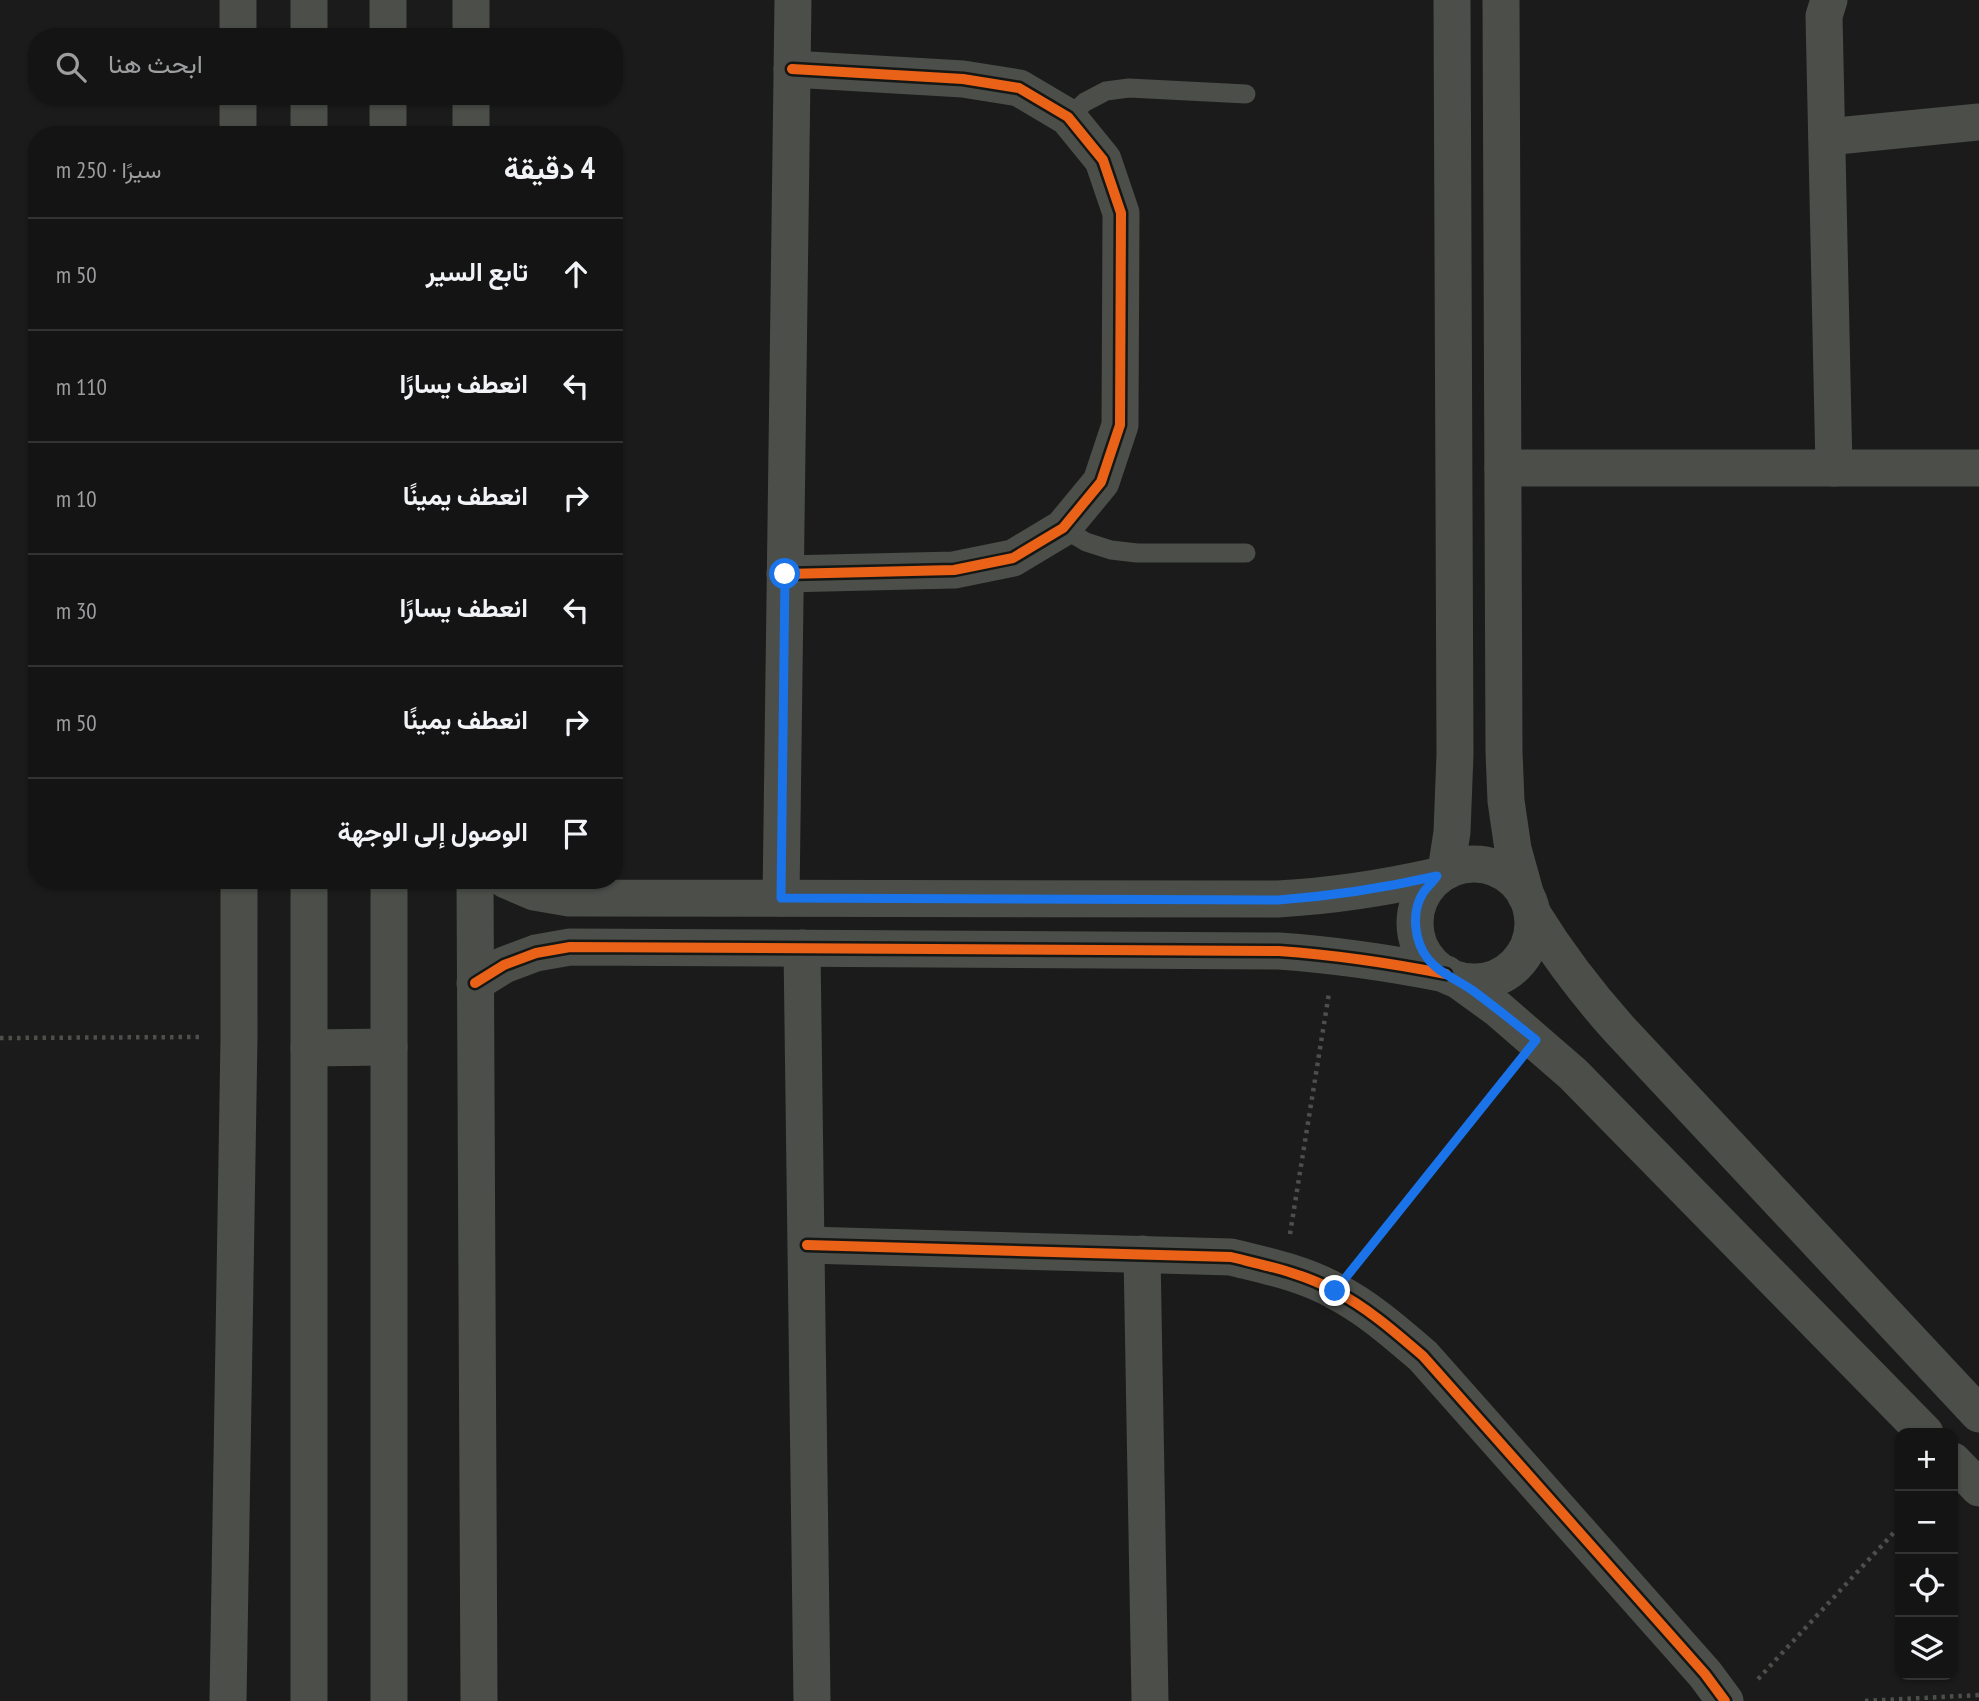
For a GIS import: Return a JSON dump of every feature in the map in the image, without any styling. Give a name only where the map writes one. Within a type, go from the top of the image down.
[{"type":"street","points":[[238,0],[238,28]]},
{"type":"street","points":[[309,0],[309,28]]},
{"type":"street","points":[[388,0],[388,28]]},
{"type":"street","points":[[471,0],[471,28]]},
{"type":"street","points":[[781,898],[793,0]]},
{"type":"street","points":[[1452,0],[1455,754],[1452,832],[1442,874],[1422,894],[1415,916],[1417,939],[1428,960],[1498,1009],[1573,1074],[1920,1428]]},
{"type":"street","points":[[475,983],[504,965],[536,953],[570,947],[1266,950],[1335,955],[1391,963],[1478,982],[1497,977],[1514,967],[1525,952],[1532,933],[1529,905],[1513,849],[1506,801],[1502,0]]},
{"type":"street","points":[[1829,0],[1824,16],[1834,468]]},
{"type":"street","points":[[785,574],[954,570],[1013,558],[1063,528],[1101,482],[1120,425],[1121,213],[1103,160],[1068,117],[1019,88],[963,79],[792,69]]},
{"type":"street","points":[[238,105],[238,126]]},
{"type":"street","points":[[309,105],[309,126]]},
{"type":"street","points":[[388,105],[388,126]]},
{"type":"street","points":[[471,105],[471,126]]},
{"type":"street","points":[[1826,137],[1979,122]]},
{"type":"street","points":[[1503,468],[1979,468]]},
{"type":"street","points":[[527,889],[569,898],[1278,900],[1358,892],[1442,874],[1463,864],[1482,864],[1500,870],[1515,881],[1558,955],[1586,993],[1979,1413]]},
{"type":"street","points":[[228,1701],[239,889]]},
{"type":"street","points":[[309,889],[309,1701]]},
{"type":"street","points":[[389,889],[389,1701]]},
{"type":"street","points":[[475,889],[479,1701]]},
{"type":"street","points":[[803,948],[812,1701]]},
{"type":"street","points":[[309,1048],[389,1047]]},
{"type":"street","points":[[807,1245],[1231,1257],[1284,1270],[1335,1291],[1382,1320],[1423,1356],[1705,1674],[1725,1701]]},
{"type":"street","points":[[1142,1254],[1150,1701]]},
{"type":"street","points":[[1958,1466],[1979,1488]]},
{"type":"lane","points":[[1068,117],[1085,102],[1106,91],[1129,88],[1246,94]]},
{"type":"lane","points":[[1063,528],[1086,541],[1111,550],[1137,553],[1246,553]]},
{"type":"path","points":[[1284,1270],[1335,955]]},
{"type":"path","points":[[0,1038],[239,1037]]},
{"type":"path","points":[[1335,1291],[1536,1040]]},
{"type":"path","points":[[1756,1682],[1895,1531]]},
{"type":"path","points":[[1865,1701],[1979,1695]]},
{"type":"cycle path","points":[[785,574],[954,570],[1013,558],[1063,528],[1101,482],[1120,425],[1121,213],[1103,160],[1068,117],[1019,88],[963,79],[792,69]]},
{"type":"cycle path","points":[[475,983],[504,965],[536,953],[570,947],[1279,951],[1363,960],[1446,974]]},
{"type":"cycle path","points":[[807,1245],[1231,1257],[1323,1285],[1370,1313],[1423,1356],[1705,1674],[1725,1701]]},
{"type":"route","points":[[785,574],[781,898],[1278,900],[1332,896],[1437,876],[1422,894],[1415,916],[1417,939],[1428,960],[1498,1009],[1536,1040],[1335,1291]]}]
